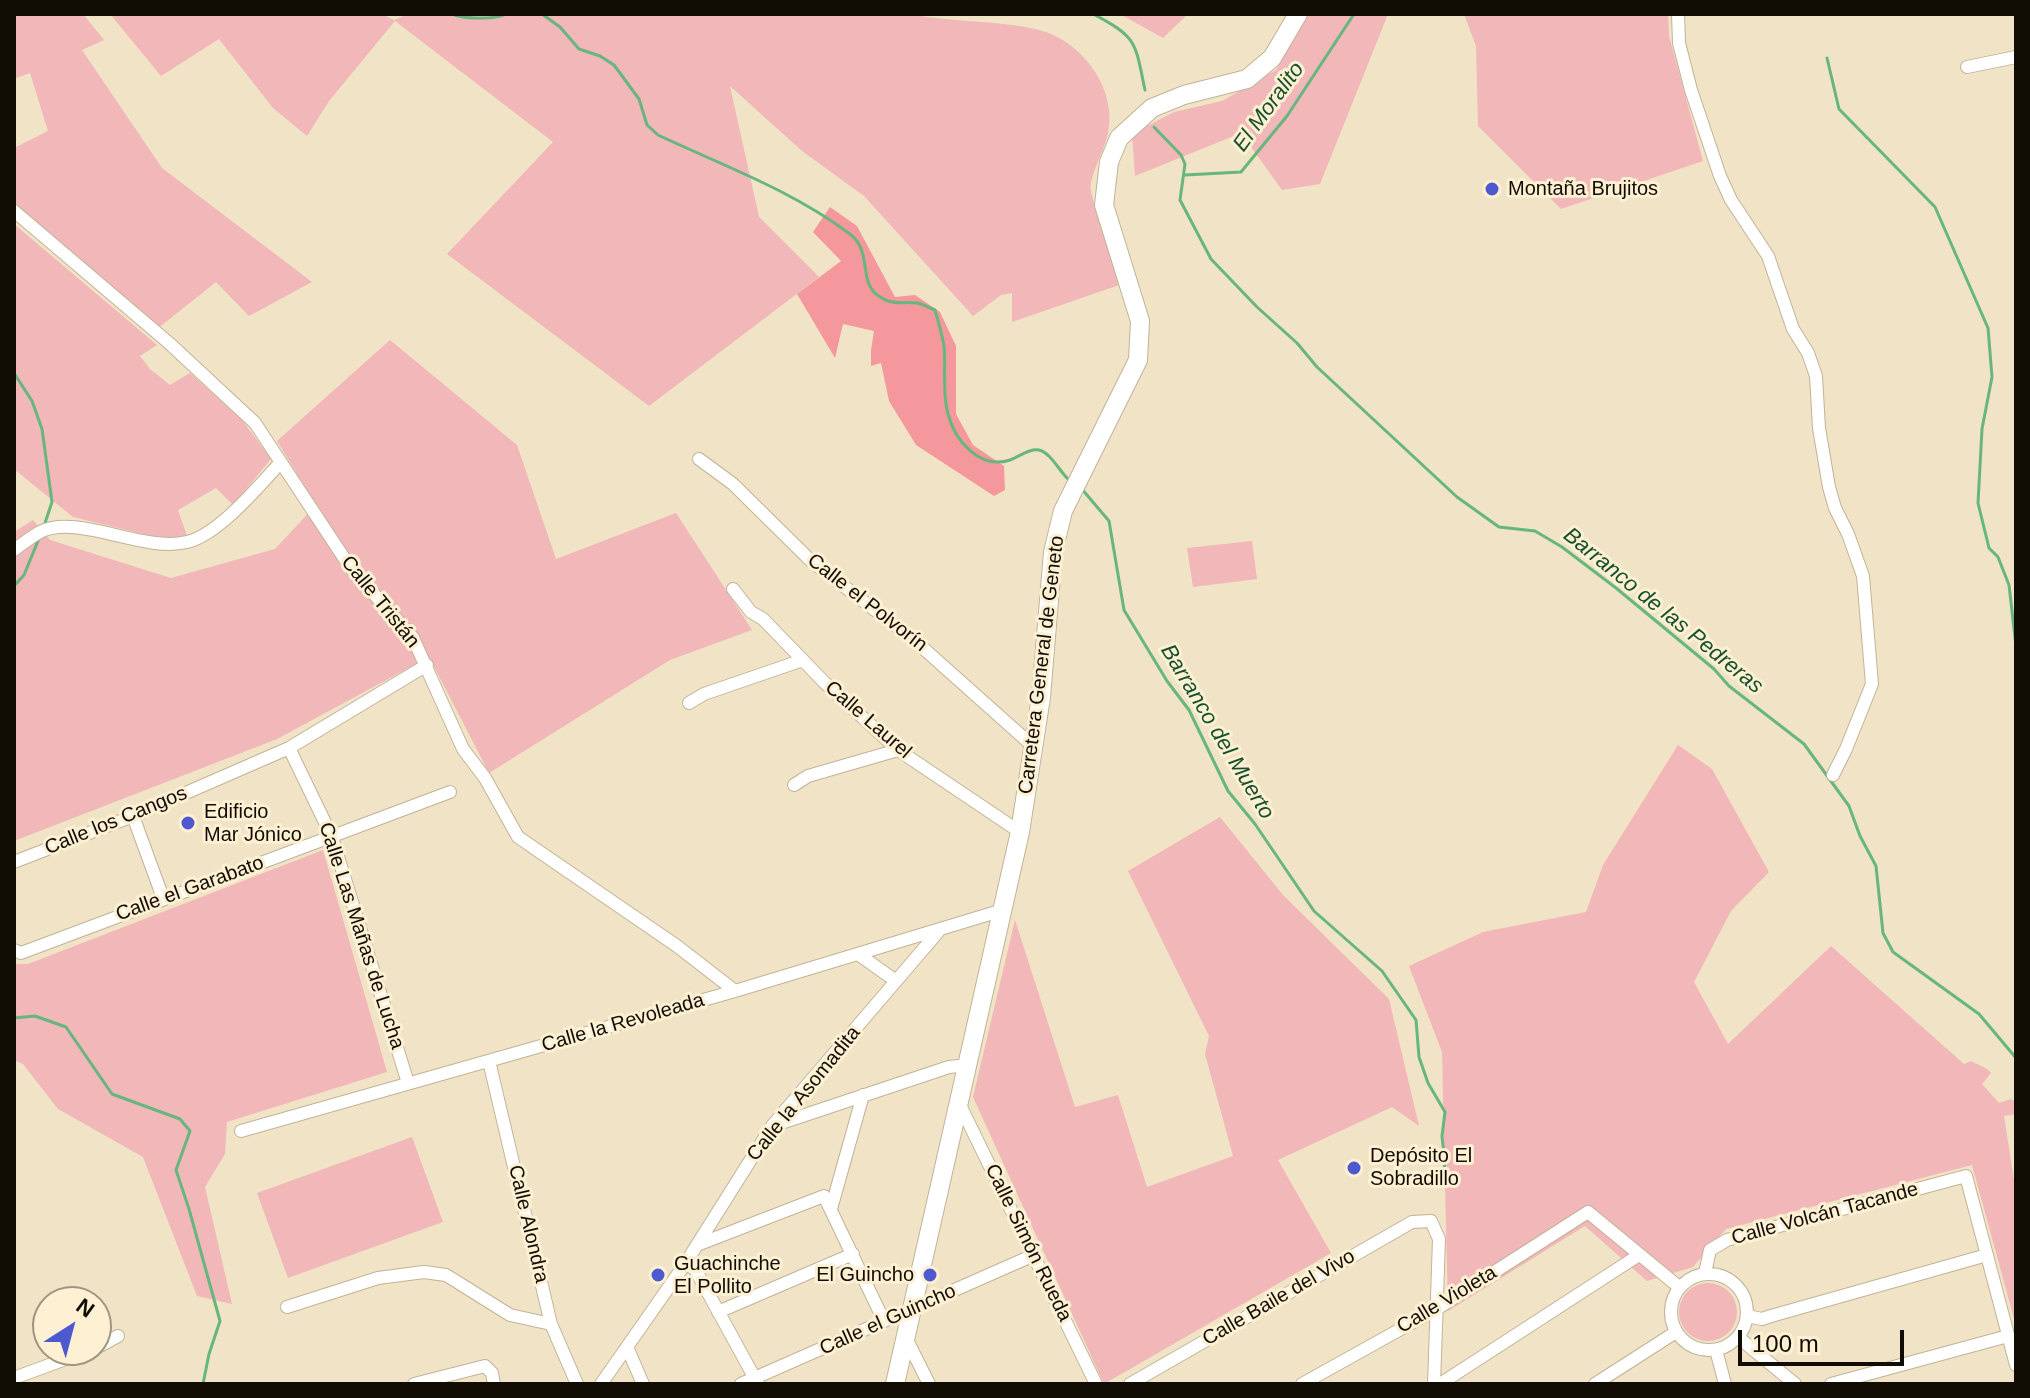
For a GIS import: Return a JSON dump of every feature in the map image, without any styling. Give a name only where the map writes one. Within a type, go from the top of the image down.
[{"type":"main road","name":"Carretera General de Geneto","points":[[895,1384],[1020,832],[1035,748],[1053,552],[1063,511],[1138,360],[1140,321],[1104,205],[1109,162],[1119,138],[1152,108],[1184,95],[1247,79],[1272,58],[1298,14]]},
{"type":"street","points":[[1678,14],[1679,43],[1691,90],[1720,176],[1731,200],[1768,256],[1793,329],[1808,353],[1816,376],[1819,428],[1829,487],[1863,576],[1872,684],[1833,775]]},
{"type":"street","points":[[1967,67],[2016,57]]},
{"type":"street","name":"Calle Tristán","points":[[14,211],[169,343],[255,423],[350,567],[413,638],[463,749],[485,778],[518,837],[677,946],[735,991]]},
{"type":"street","name":"Calle el Polvorín","points":[[699,459],[733,484],[811,561],[914,640],[1035,748]]},
{"type":"street","points":[[14,550],[42,531],[68,527],[166,545],[189,542],[230,516],[280,463]]},
{"type":"street","name":"Calle Laurel","points":[[733,589],[751,612],[763,619],[898,750],[1020,832]]},
{"type":"street","points":[[689,703],[704,694],[803,660]]},
{"type":"street","name":"Calle los Cangos","points":[[14,862],[133,816],[289,748],[427,665]]},
{"type":"street","name":"Calle Las Mañas de Lucha","points":[[289,748],[332,837],[408,1083]]},
{"type":"street","points":[[794,785],[808,776],[898,750]]},
{"type":"street","name":"Calle el Garabato","points":[[17,952],[450,792]]},
{"type":"street","points":[[133,816],[163,898]]},
{"type":"street","name":"Calle la Revoleada","points":[[241,1131],[735,991],[1003,910]]},
{"type":"street","name":"Calle la Asomadita","points":[[601,1384],[685,1264],[772,1126],[938,931]]},
{"type":"street","points":[[858,954],[896,981]]},
{"type":"street","name":"Calle Alondra","points":[[489,1061],[551,1324],[577,1384]]},
{"type":"street","points":[[772,1126],[949,1067],[968,1065]]},
{"type":"street","points":[[831,1209],[863,1095]]},
{"type":"street","name":"Calle Simón Rueda","points":[[959,1102],[1096,1384]]},
{"type":"street","name":"Calle Volcán Tacande","points":[[1705,1273],[1710,1250],[1727,1240],[1966,1176],[1987,1255]]},
{"type":"street","points":[[697,1245],[824,1196],[884,1321]]},
{"type":"street","name":"Calle Violeta","points":[[1302,1384],[1435,1310],[1588,1212],[1639,1255]]},
{"type":"street","name":"Calle Baile del Vivo","points":[[1130,1384],[1412,1222],[1431,1221],[1439,1239],[1435,1310]]},
{"type":"street","points":[[718,1312],[853,1254]]},
{"type":"street","name":"Calle el Guincho","points":[[741,1384],[756,1381],[1034,1255]]},
{"type":"street","points":[[1437,1384],[1639,1255],[1679,1287]]},
{"type":"street","points":[[1747,1316],[1762,1319],[1987,1255],[2016,1365]]},
{"type":"street","points":[[685,1264],[695,1269],[756,1381]]},
{"type":"street","points":[[287,1307],[378,1278],[424,1272],[446,1275],[510,1315],[551,1324]]},
{"type":"street","points":[[1705,1273],[1731,1280],[1741,1290],[1746,1303],[1747,1316],[1738,1337],[1728,1346],[1716,1350],[1701,1350],[1686,1343],[1676,1332],[1670,1317],[1671,1301],[1679,1287],[1686,1280],[1705,1273]]},
{"type":"street","points":[[1435,1310],[1437,1384]]},
{"type":"street","points":[[1595,1384],[1676,1332]]},
{"type":"street","points":[[112,1339],[118,1336]]},
{"type":"street","points":[[905,1336],[929,1384]]},
{"type":"street","points":[[1831,1384],[2008,1336]]},
{"type":"street","points":[[1738,1337],[1795,1384]]},
{"type":"street","points":[[627,1347],[643,1384]]},
{"type":"street","points":[[1716,1350],[1725,1384]]},
{"type":"street","points":[[14,1381],[51,1366]]},
{"type":"street","points":[[414,1384],[481,1367],[489,1368],[494,1384]]},
{"type":"shaded area","points":[[14,14],[83,14],[104,40],[82,50],[162,168],[312,282],[249,316],[216,282],[157,329],[26,217],[14,203],[14,148],[48,131],[30,73],[14,79]]},
{"type":"shaded area","points":[[110,14],[382,14],[394,20],[408,14],[908,14],[1035,29],[1051,34],[1081,54],[1101,83],[1107,99],[1110,116],[1108,133],[1092,179],[1091,191],[1122,284],[1012,322],[1012,293],[1001,295],[973,316],[864,196],[802,151],[730,86],[759,217],[819,277],[649,406],[447,254],[553,142],[395,21],[329,101],[307,136],[273,108],[219,39],[161,76]]},
{"type":"shaded area","points":[[1120,14],[1188,14],[1163,38]]},
{"type":"shaded area","points":[[1307,14],[1388,14],[1320,184],[1282,190],[1241,133],[1135,176],[1132,134],[1174,112],[1222,101],[1276,70]]},
{"type":"shaded area","points":[[1464,14],[1668,14],[1669,36],[1703,161],[1561,209],[1478,126],[1476,46]]},
{"type":"shaded area","points":[[830,207],[857,226],[895,297],[915,295],[940,312],[956,346],[956,414],[973,445],[1004,466],[1005,490],[994,496],[916,445],[889,401],[881,363],[871,366],[874,331],[843,324],[835,358],[797,294],[841,261],[813,232]]},
{"type":"shaded area","points":[[14,224],[157,345],[140,356],[150,369],[170,385],[190,373],[242,420],[271,459],[233,505],[216,488],[178,510],[187,536],[164,539],[73,517],[14,469]]},
{"type":"shaded area","points":[[390,340],[517,445],[556,559],[676,513],[752,630],[670,660],[489,773],[429,657],[277,739],[14,841],[14,532],[33,520],[50,540],[171,578],[275,549],[316,505],[277,441]]},
{"type":"shaded area","points":[[1252,541],[1257,579],[1193,587],[1187,548]]},
{"type":"shaded area","points":[[1678,745],[1712,769],[1769,872],[1731,911],[1694,982],[1728,1044],[1831,946],[1964,1064],[1971,1061],[1987,1069],[1991,1073],[1982,1084],[1999,1103],[2011,1099],[2016,1102],[2016,1114],[2004,1116],[2016,1193],[2016,1326],[1972,1165],[1726,1229],[1693,1267],[1647,1281],[1585,1226],[1448,1311],[1442,1052],[1409,966],[1483,932],[1586,912],[1603,865]]},
{"type":"shaded area","points":[[1220,817],[1283,895],[1389,999],[1419,1126],[1392,1107],[1278,1160],[1331,1253],[1104,1384],[973,1097],[1015,920],[1075,1107],[1118,1095],[1147,1187],[1233,1156],[1205,1054],[1209,1036],[1128,871]]},
{"type":"shaded area","points":[[323,850],[387,1072],[227,1122],[225,1154],[205,1187],[232,1304],[197,1296],[143,1157],[58,1109],[23,1064],[14,1060],[14,964],[28,964]]},
{"type":"shaded area","points":[[412,1137],[443,1222],[288,1278],[257,1193]]},
{"type":"shaded area","points":[[1708,1283],[1729,1291],[1737,1312],[1729,1333],[1708,1341],[1687,1333],[1679,1312],[1687,1291]]},
{"type":"waterway","name":"Barranco del Muerto","points":[[452,14],[479,18],[506,14]]},
{"type":"waterway","name":"Barranco del Muerto","points":[[542,14],[560,27],[579,49],[614,65],[639,99],[647,125],[658,135],[757,180],[828,218],[857,241],[868,281],[876,294],[892,302],[917,303],[935,310],[944,346],[948,414],[956,434],[970,451],[989,461],[999,462],[1039,450],[1051,458],[1069,480]]},
{"type":"waterway","name":"Barranco de las Pedreras","points":[[1093,14],[1119,29],[1132,43],[1145,90]]},
{"type":"waterway","name":"El Moralito","points":[[1185,175],[1241,172],[1287,116],[1354,14]]},
{"type":"waterway","points":[[1827,58],[1839,109],[1935,207],[1988,328],[1992,377],[1982,429],[1978,503],[1989,548],[1998,557],[2009,585],[2016,646]]},
{"type":"waterway","name":"Barranco de las Pedreras","points":[[1154,127],[1181,155],[1185,164],[1180,200],[1211,259],[1297,343],[1317,367],[1457,497],[1499,527],[1535,531],[1562,547],[1804,744],[1849,806],[1876,866],[1883,933],[1893,952],[1979,1014],[2016,1058]]},
{"type":"waterway","points":[[14,373],[32,401],[42,429],[52,502],[44,526]]},
{"type":"waterway","name":"Barranco del Muerto","points":[[1081,488],[1109,521],[1124,610],[1167,681],[1189,710],[1228,791],[1255,824],[1314,911],[1382,971],[1416,1020],[1419,1057],[1428,1083],[1445,1112],[1442,1136],[1445,1163],[1441,1186]]},
{"type":"waterway","points":[[14,586],[24,575],[40,536]]},
{"type":"waterway","points":[[14,1018],[35,1016],[66,1027],[112,1094],[180,1119],[190,1131],[176,1170],[220,1321],[203,1384]]},
{"type":"place","name":"Montaña Brujitos","points":[[1492,189]]},
{"type":"place","name":"Edificio Mar Jónico","points":[[188,823]]},
{"type":"place","name":"Depósito El Sobradillo","points":[[1354,1168]]},
{"type":"place","name":"Guachinche El Pollito","points":[[658,1275]]},
{"type":"place","name":"El Guincho","points":[[930,1275]]}]
